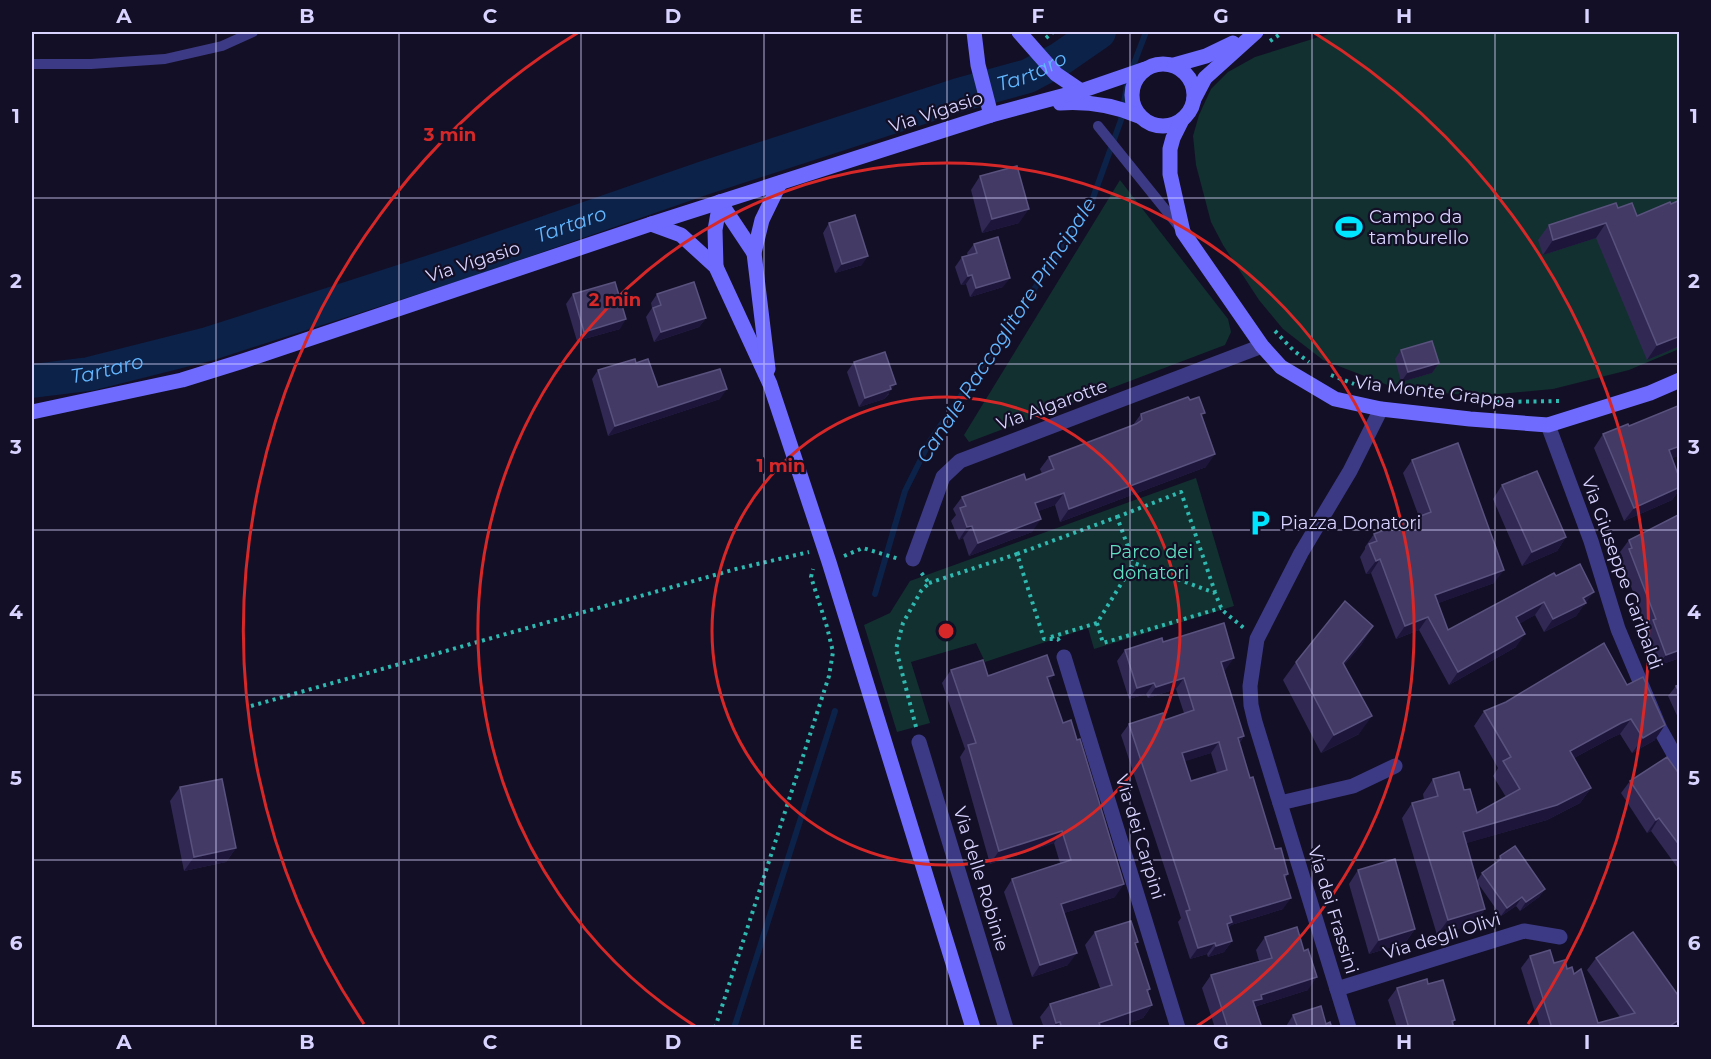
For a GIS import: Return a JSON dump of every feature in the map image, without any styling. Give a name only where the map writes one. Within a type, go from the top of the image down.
[{"type":"street","points":[[974,32],[978,65],[989,109]]},
{"type":"street","points":[[1019,32],[1056,74],[1081,91]]},
{"type":"street","points":[[1259,36],[1205,78],[1192,107],[1182,120],[1175,124],[1149,121],[1134,106],[1131,95],[1135,80],[1145,69],[1206,56],[1259,36]]},
{"type":"street","points":[[1167,64],[1188,76],[1193,84],[1194,99]]},
{"type":"street","name":"Via Vigasio","points":[[1066,99],[1081,91],[1145,69]]},
{"type":"street","name":"Via Vigasio","points":[[32,412],[192,377],[780,183],[989,109],[1066,99],[1118,107],[1149,121]]},
{"type":"street","name":"Via Monte Grappa","points":[[1182,120],[1170,149],[1170,174],[1183,232],[1262,346],[1281,367],[1335,399],[1381,409],[1548,425],[1650,393],[1680,380]]},
{"type":"street","name":"Via Monte Grappa","points":[[1149,121],[1170,149]]},
{"type":"street","points":[[770,384],[754,253],[762,220],[780,183]]},
{"type":"street","points":[[720,202],[754,253]]},
{"type":"street","points":[[716,267],[715,230],[720,202]]},
{"type":"street","points":[[651,224],[681,235],[716,267],[770,384],[824,547],[973,1028]]},
{"type":"street","name":"Via Algarotte","points":[[905,559],[943,477],[960,460],[1262,346]]},
{"type":"street","name":"Via dei Frassini","points":[[1349,1028],[1251,705],[1250,686],[1257,639],[1301,553],[1350,471],[1381,409]]},
{"type":"street","name":"Via Giuseppe Garibaldi","points":[[1548,425],[1591,541],[1618,629],[1660,729],[1680,765]]},
{"type":"street","name":"Via dei Carpini","points":[[1064,657],[1178,1028]]},
{"type":"street","name":"Via delle Robinie","points":[[919,742],[1006,1028]]},
{"type":"street","points":[[1280,803],[1353,786],[1395,766]]},
{"type":"street","name":"Via degli Olivi","points":[[1337,989],[1524,931],[1560,937]]},
{"type":"lane","points":[[32,64],[91,64],[165,59],[222,46],[253,32]]},
{"type":"lane","name":"Via Monte Grappa","points":[[1101,130],[1183,232]]},
{"type":"path","points":[[1259,36],[1283,32]]},
{"type":"path","points":[[1270,325],[1294,351],[1313,364]]},
{"type":"path","points":[[1322,371],[1356,385]]},
{"type":"path","points":[[1493,402],[1545,403],[1572,400]]},
{"type":"path","points":[[919,742],[896,649],[903,622],[921,591],[929,583],[1017,554],[1181,492],[1221,608],[1257,639]]},
{"type":"path","points":[[1117,517],[1134,563],[1215,593]]},
{"type":"path","points":[[251,706],[713,575],[824,547]]},
{"type":"path","points":[[838,559],[857,549],[872,550],[905,559],[929,583]]},
{"type":"path","points":[[1017,554],[1044,639]]},
{"type":"path","points":[[1044,639],[1097,623],[1134,563]]},
{"type":"path","points":[[715,1028],[829,676],[833,652],[811,577],[816,566]]},
{"type":"path","points":[[1097,623],[1103,643],[1221,608]]},
{"type":"path","points":[[1044,639],[1058,639],[1064,657]]},
{"type":"green space","points":[[1335,32],[1679,32],[1679,349],[1629,370],[1553,389],[1477,396],[1398,389],[1323,360],[1283,329],[1259,300],[1223,245],[1211,222],[1196,165],[1193,136],[1199,115],[1211,89],[1228,72],[1255,57]]},
{"type":"green space","points":[[1120,180],[1228,319],[1231,332],[1225,345],[969,442],[964,435]]},
{"type":"green space","name":"Parco dei donatori","points":[[1196,478],[1234,606],[1094,649],[1088,628],[985,662],[976,643],[911,662],[930,723],[897,732],[864,625],[890,613],[910,581]]},
{"type":"building","points":[[1017,166],[1029,209],[992,219],[980,176]]},
{"type":"building","points":[[1680,200],[1680,222],[1678,223],[1680,226],[1680,336],[1657,345],[1606,223],[1553,240],[1549,225],[1616,203],[1618,208],[1632,203],[1637,216]]},
{"type":"building","points":[[855,215],[868,256],[842,264],[829,223]]},
{"type":"building","points":[[998,237],[1010,278],[976,288],[972,275],[968,276],[962,257],[977,253],[974,244]]},
{"type":"building","points":[[615,282],[626,319],[584,332],[573,294]]},
{"type":"building","points":[[694,282],[706,318],[661,332],[653,308],[661,305],[657,294]]},
{"type":"building","points":[[1432,341],[1439,363],[1408,372],[1401,350]]},
{"type":"building","points":[[885,352],[896,384],[890,386],[891,389],[865,398],[854,362]]},
{"type":"building","points":[[635,359],[636,363],[648,359],[658,387],[720,369],[727,389],[615,426],[598,370]]},
{"type":"building","points":[[1188,397],[1190,400],[1199,397],[1205,413],[1201,414],[1215,454],[1069,509],[1064,493],[1035,503],[1041,519],[978,543],[972,526],[967,527],[960,508],[966,506],[962,497],[1024,474],[1026,480],[1054,469],[1049,457],[1136,424],[1142,420],[1141,414]]},
{"type":"building","points":[[1680,405],[1680,446],[1669,450],[1680,480],[1680,487],[1634,508],[1603,434]]},
{"type":"building","points":[[1458,443],[1504,570],[1435,595],[1448,630],[1554,573],[1556,576],[1580,564],[1594,592],[1583,598],[1586,603],[1553,619],[1544,602],[1516,617],[1525,634],[1458,672],[1428,617],[1405,626],[1380,559],[1376,561],[1369,544],[1377,541],[1374,534],[1431,512],[1412,460]]},
{"type":"building","points":[[1537,471],[1566,537],[1532,552],[1502,485]]},
{"type":"building","points":[[1680,514],[1680,650],[1666,655],[1653,620],[1656,619],[1629,549],[1632,548],[1629,540]]},
{"type":"building","points":[[1345,601],[1373,626],[1343,663],[1372,716],[1334,735],[1296,662]]},
{"type":"building","points":[[1224,623],[1234,658],[1221,662],[1244,736],[1238,738],[1250,778],[1253,777],[1275,849],[1281,848],[1288,874],[1284,875],[1291,898],[1230,916],[1232,922],[1227,924],[1232,941],[1216,946],[1215,943],[1198,948],[1186,911],[1190,910],[1129,724],[1163,713],[1165,720],[1194,710],[1184,678],[1156,687],[1154,683],[1137,688],[1125,650],[1162,638],[1163,642]],"holes":[[[1219,742],[1227,770],[1191,781],[1182,753]]]},
{"type":"building","points":[[1604,643],[1627,685],[1643,677],[1665,725],[1643,738],[1631,719],[1621,723],[1570,751],[1591,788],[1557,805],[1463,832],[1485,909],[1448,920],[1412,803],[1438,796],[1433,779],[1459,772],[1464,790],[1470,789],[1477,813],[1520,789],[1503,761],[1511,757],[1484,711],[1506,702]]},
{"type":"building","points":[[1047,655],[1054,675],[1047,677],[1063,723],[1071,720],[1077,740],[1080,739],[1124,884],[1061,904],[1077,953],[1040,965],[1012,879],[1071,860],[1062,831],[999,851],[968,745],[976,743],[951,670],[983,660],[988,676]]},
{"type":"building","points":[[1667,757],[1680,775],[1680,846],[1659,818],[1656,820],[1630,781]]},
{"type":"building","points":[[222,779],[236,848],[194,857],[180,787]]},
{"type":"building","points":[[1515,846],[1545,889],[1526,902],[1522,897],[1507,908],[1482,873]]},
{"type":"building","points":[[1395,859],[1415,929],[1379,940],[1358,870]]},
{"type":"building","points":[[1131,921],[1138,942],[1135,943],[1150,989],[1147,990],[1152,1005],[1099,1023],[1101,1028],[1062,1028],[1060,1022],[1056,1023],[1050,1004],[1112,985],[1095,932]]},
{"type":"building","points":[[1297,927],[1304,951],[1308,949],[1317,977],[1261,995],[1262,999],[1253,1001],[1262,1028],[1228,1028],[1211,975],[1272,958],[1265,937]]},
{"type":"building","points":[[1633,932],[1680,998],[1680,1019],[1667,1028],[1552,1028],[1530,956],[1550,950],[1554,963],[1565,960],[1567,969],[1572,967],[1574,974],[1581,969],[1598,1023],[1635,1013],[1596,958]]},
{"type":"building","points":[[1427,979],[1428,984],[1443,980],[1455,1020],[1452,1021],[1454,1028],[1409,1028],[1397,988]]},
{"type":"building","points":[[1321,1006],[1326,1024],[1330,1022],[1332,1028],[1298,1028],[1293,1015]]},
{"type":"waterway","name":"Tartaro","points":[[32,381],[89,374],[208,344],[462,262],[704,178],[959,95],[1028,76],[1060,59],[1099,32]]},
{"type":"waterway","name":"Canale Raccoglitore Principale","points":[[875,594],[905,491],[930,441],[1089,209],[1121,120],[1128,79],[1146,32]]},
{"type":"waterway","name":"Canale Raccoglitore Principale","points":[[734,1028],[835,711]]},
{"type":"place","name":"Campo da tamburello","points":[[1349,227]]},
{"type":"place","name":"Piazza Donatori","points":[[1260,523]]}]
